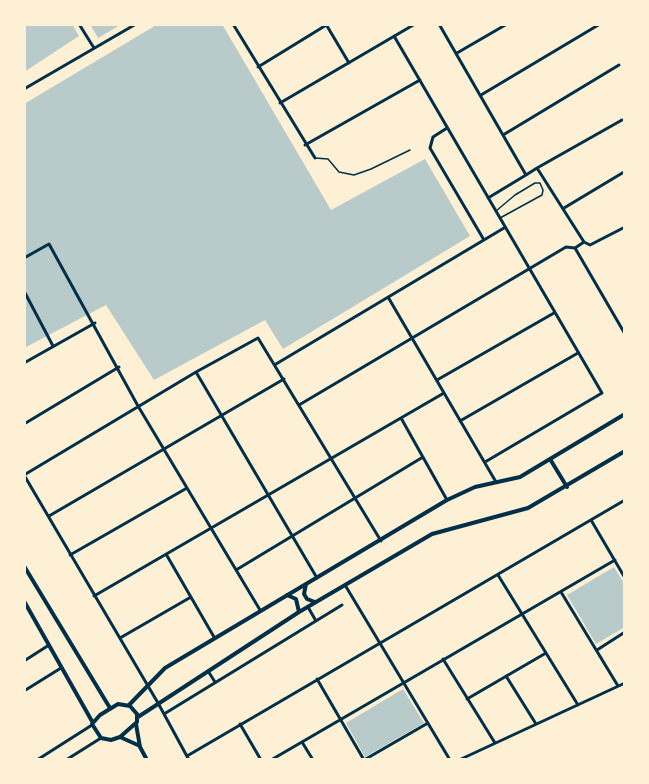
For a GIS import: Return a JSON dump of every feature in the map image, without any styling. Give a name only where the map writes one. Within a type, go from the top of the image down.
[{"type":"street","points":[[80,24],[94,48]]},
{"type":"street","points":[[24,89],[136,24]]},
{"type":"street","points":[[234,24],[305,146],[315,158]]},
{"type":"street","points":[[258,67],[327,24],[349,63]]},
{"type":"street","points":[[280,103],[415,24]]},
{"type":"street","points":[[439,24],[526,175]]},
{"type":"street","points":[[457,53],[507,24]]},
{"type":"street","points":[[481,95],[600,24]]},
{"type":"street","points":[[394,36],[602,393],[485,462]]},
{"type":"street","points":[[503,135],[619,65]]},
{"type":"street","points":[[305,146],[420,80]]},
{"type":"street","points":[[488,198],[622,120]]},
{"type":"street","points":[[447,128],[433,137],[430,148],[484,240]]},
{"type":"street","points":[[537,168],[584,242],[590,245],[625,226]]},
{"type":"street","points":[[564,208],[624,172]]},
{"type":"street","points":[[276,364],[504,228]]},
{"type":"street","points":[[575,249],[584,242]]},
{"type":"street","points":[[24,258],[49,244],[95,323],[138,406],[260,610]]},
{"type":"street","points":[[299,405],[569,246],[575,249],[625,334]]},
{"type":"street","points":[[24,291],[53,346]]},
{"type":"street","points":[[388,297],[497,483]]},
{"type":"street","points":[[437,380],[554,313]]},
{"type":"street","points":[[24,363],[95,323]]},
{"type":"street","points":[[381,541],[276,364],[258,338],[196,372],[24,475],[149,686],[188,758],[240,724],[625,500]]},
{"type":"street","points":[[460,421],[578,353]]},
{"type":"street","points":[[24,424],[119,367]]},
{"type":"street","points":[[196,372],[317,578]]},
{"type":"street","points":[[49,516],[163,447],[284,379]]},
{"type":"street","points":[[94,596],[444,393]]},
{"type":"street","points":[[129,705],[165,668],[447,500],[475,487],[520,477],[625,414]]},
{"type":"street","points":[[401,417],[447,500]]},
{"type":"street","points":[[147,760],[140,747],[136,723],[138,717],[158,703],[299,612],[432,534],[522,510],[567,487],[625,451]]},
{"type":"street","points":[[236,570],[423,457]]},
{"type":"street","points":[[550,459],[567,487]]},
{"type":"street","points":[[70,555],[187,488]]},
{"type":"street","points":[[591,520],[625,578]]},
{"type":"street","points":[[166,554],[214,637]]},
{"type":"street","points":[[271,760],[615,560]]},
{"type":"street","points":[[24,566],[110,708]]},
{"type":"street","points":[[498,575],[578,705]]},
{"type":"street","points":[[307,584],[304,594],[307,599],[317,602]]},
{"type":"street","points":[[345,585],[450,760]]},
{"type":"street","points":[[561,592],[618,686]]},
{"type":"street","points":[[287,595],[299,603],[299,612]]},
{"type":"street","points":[[120,638],[190,597]]},
{"type":"street","points":[[24,601],[101,738]]},
{"type":"street","points":[[164,714],[342,605]]},
{"type":"street","points":[[308,607],[316,621]]},
{"type":"street","points":[[597,650],[625,632]]},
{"type":"street","points":[[24,661],[49,645]]},
{"type":"street","points":[[467,699],[546,653]]},
{"type":"street","points":[[443,659],[495,743]]},
{"type":"street","points":[[24,691],[61,668]]},
{"type":"street","points":[[208,671],[215,682]]},
{"type":"street","points":[[506,676],[536,724]]},
{"type":"street","points":[[317,679],[364,760],[428,723]]},
{"type":"street","points":[[459,760],[625,683]]},
{"type":"street","points":[[37,760],[93,724],[110,708],[118,704],[129,705],[138,717]]},
{"type":"street","points":[[66,760],[101,738],[111,740],[120,737],[136,723]]},
{"type":"street","points":[[240,724],[261,760]]},
{"type":"street","points":[[120,737],[140,747]]},
{"type":"street","points":[[302,742],[312,760]]},
{"type":"lane","points":[[315,158],[328,159],[339,172],[354,175],[410,150]]},
{"type":"lane","points":[[495,212],[537,182],[543,190],[540,197],[499,218]]},
{"type":"lane","points":[[507,202],[511,210]]},
{"type":"shaded area","points":[[24,24],[72,24],[79,36],[24,72]]},
{"type":"shaded area","points":[[90,24],[122,24],[98,38]]},
{"type":"shaded area","points":[[158,24],[222,24],[331,210],[425,159],[470,236],[283,349],[265,320],[154,380],[106,305],[24,348],[24,104]]},
{"type":"shaded area","points":[[614,567],[625,585],[625,627],[596,644],[567,595]]},
{"type":"shaded area","points":[[403,689],[424,723],[365,757],[346,723]]}]
